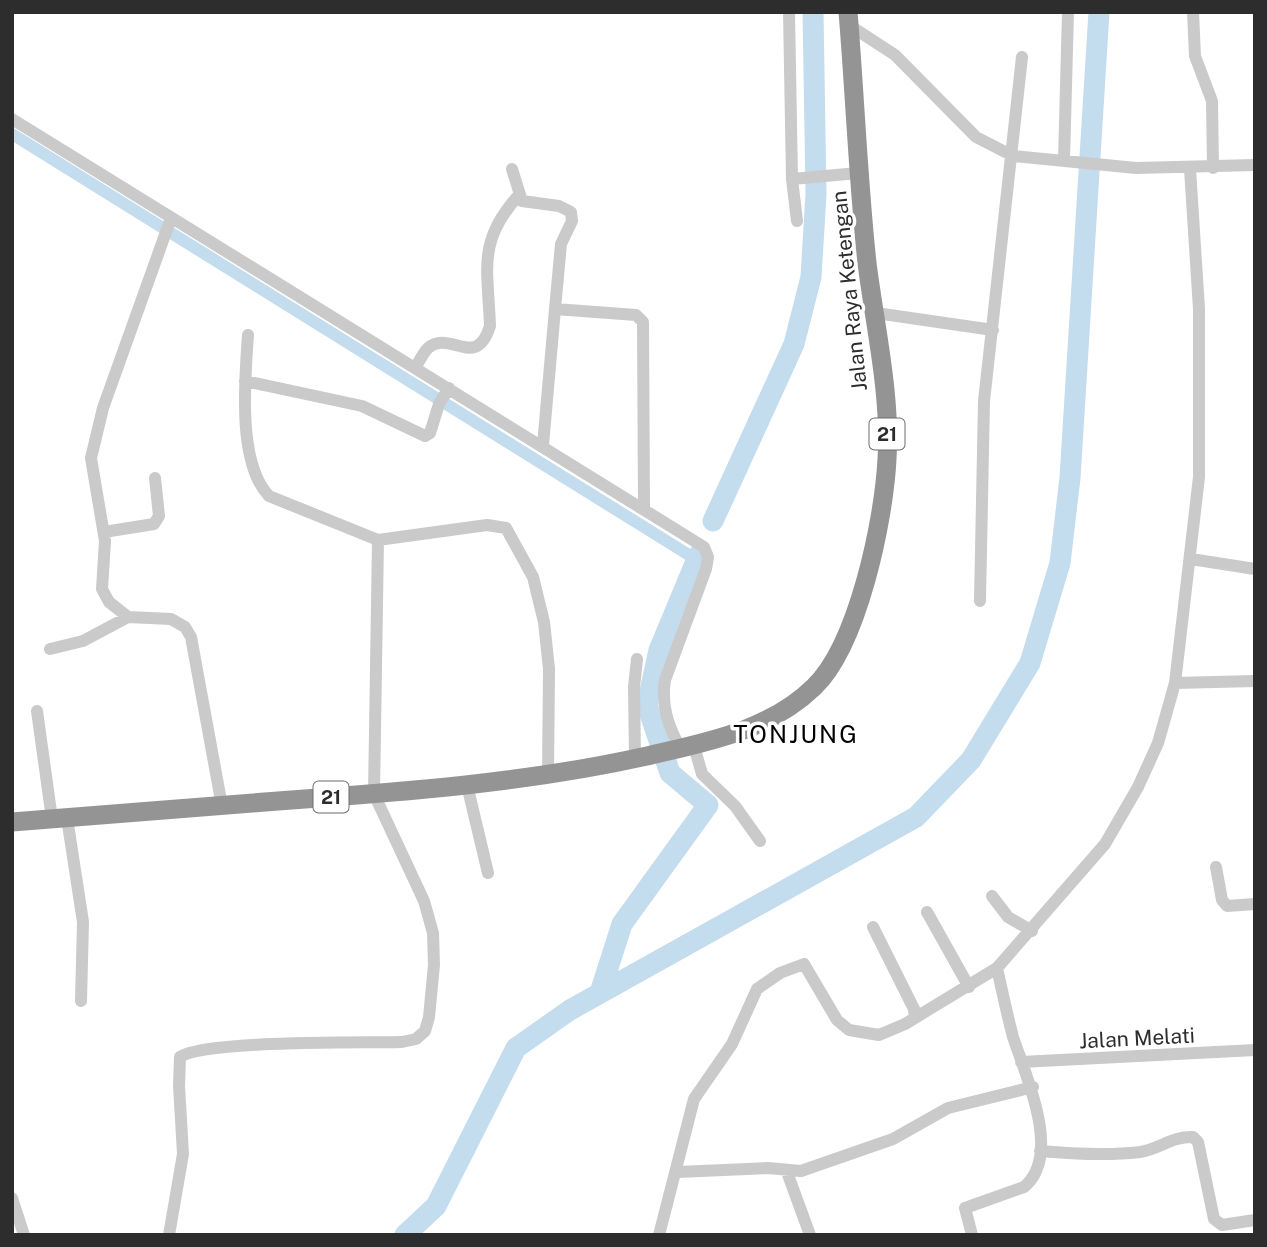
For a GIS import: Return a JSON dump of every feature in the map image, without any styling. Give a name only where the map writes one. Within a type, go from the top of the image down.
[{"type":"highway","name":"Jalan Raya Ketengan","points":[[683,748],[731,735],[793,705],[826,674],[847,636],[873,543],[887,456],[876,313],[858,173],[849,19]]},
{"type":"highway","name":"21","points":[[12,822],[467,785],[548,775],[683,748]]},
{"type":"street","points":[[789,12],[792,178],[797,221]]},
{"type":"street","points":[[1066,161],[1068,12]]},
{"type":"street","points":[[1193,12],[1195,56],[1212,101],[1213,168]]},
{"type":"street","points":[[849,19],[895,55],[975,137],[1013,156],[1136,168],[1191,169],[1255,165]]},
{"type":"street","points":[[980,601],[982,429],[1022,57]]},
{"type":"street","points":[[12,119],[168,225],[415,368],[644,507],[702,546],[708,557],[665,680],[662,696],[668,726],[702,774],[735,806],[760,841]]},
{"type":"street","points":[[512,169],[518,196],[526,203],[559,206],[572,212],[572,221],[561,244],[543,446]]},
{"type":"street","points":[[659,1235],[678,1172],[694,1099],[732,1044],[750,998],[757,989],[780,972],[799,964],[807,965],[837,1020],[849,1030],[879,1035],[912,1009],[965,977],[997,968],[1027,928],[1105,844],[1138,787],[1158,743],[1175,683],[1191,559],[1201,428],[1199,309],[1191,169]]},
{"type":"street","points":[[792,178],[858,173]]},
{"type":"street","points":[[415,368],[434,345],[470,348],[480,346],[486,340],[490,326],[489,239],[505,210],[518,196]]},
{"type":"street","points":[[128,617],[109,602],[102,589],[104,532],[93,483],[91,458],[168,225]]},
{"type":"street","points":[[555,309],[636,315],[643,321],[644,507]]},
{"type":"street","points":[[876,313],[993,330]]},
{"type":"street","points":[[248,335],[245,381],[250,454],[261,487],[269,496],[378,540],[487,525],[506,528],[512,534],[533,578],[544,622],[549,669],[548,775]]},
{"type":"street","points":[[245,381],[362,406],[387,416],[420,436],[430,433],[439,404],[448,390]]},
{"type":"street","points":[[104,532],[154,524],[159,516],[155,478]]},
{"type":"street","points":[[169,1235],[183,1154],[178,1086],[180,1057],[190,1052],[246,1046],[401,1042],[415,1039],[425,1031],[434,965],[433,933],[424,901],[374,794],[378,540]]},
{"type":"street","points":[[1191,559],[1255,569]]},
{"type":"street","points":[[50,649],[83,640],[128,617],[171,620],[185,627],[191,637],[222,806]]},
{"type":"street","points":[[637,659],[634,687],[642,757]]},
{"type":"street","points":[[1175,683],[1255,681]]},
{"type":"street","points":[[37,711],[83,922],[80,1001]]},
{"type":"street","points":[[467,785],[488,873]]},
{"type":"street","points":[[1216,867],[1222,900],[1227,906],[1255,904]]},
{"type":"street","points":[[992,896],[1008,917],[1027,928]]},
{"type":"street","points":[[927,912],[965,977]]},
{"type":"street","points":[[873,927],[912,1009]]},
{"type":"street","points":[[972,1235],[965,1208],[1024,1187],[1031,1181],[1040,1151],[1033,1087],[1021,1062],[997,968]]},
{"type":"street","name":"Jalan Melati","points":[[1021,1062],[1255,1050]]},
{"type":"street","points":[[678,1172],[768,1168],[787,1172],[806,1170],[893,1139],[948,1108],[1033,1087]]},
{"type":"street","points":[[1040,1151],[1079,1154],[1140,1152],[1162,1142],[1194,1137],[1198,1142],[1214,1219],[1222,1225],[1255,1220]]},
{"type":"street","points":[[787,1172],[810,1235]]},
{"type":"street","points":[[12,1198],[24,1235]]},
{"type":"waterway","points":[[713,521],[794,344],[811,277],[816,194],[813,12]]},
{"type":"waterway","points":[[405,1235],[436,1206],[516,1048],[570,1010],[916,817],[971,760],[1030,663],[1060,563],[1070,478],[1099,12]]},
{"type":"waterway","points":[[12,134],[697,560]]},
{"type":"waterway","points":[[600,993],[622,924],[708,805],[670,773],[647,705],[659,650],[699,554]]},
{"type":"district","name":"TONJUNG","points":[[796,734]]}]
